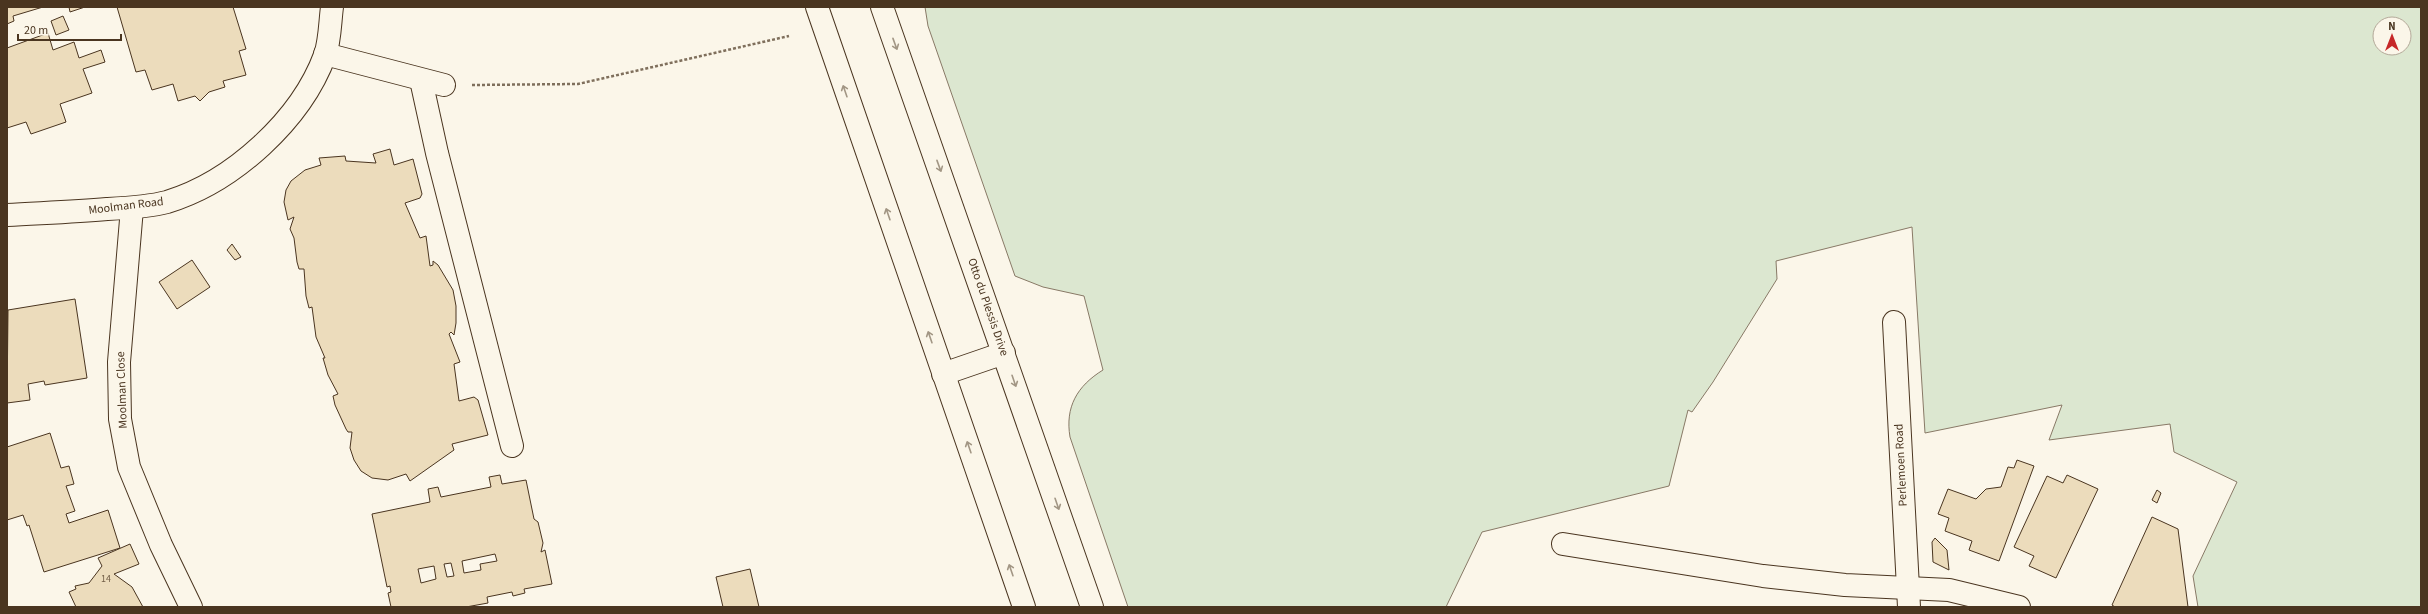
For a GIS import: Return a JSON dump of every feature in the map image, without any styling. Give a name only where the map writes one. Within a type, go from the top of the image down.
[{"type":"street","name":"Moolman Road","points":[[7,214],[132,208],[167,202],[203,188],[245,159],[283,126],[311,82],[325,54],[332,7]]},
{"type":"street","points":[[817,7],[1024,607]]},
{"type":"street","name":"Otto du Plessis Drive","points":[[882,7],[1092,607]]},
{"type":"street","points":[[325,54],[444,85]]},
{"type":"street","points":[[421,80],[437,153],[512,446]]},
{"type":"street","name":"Moolman Close","points":[[132,208],[119,362],[120,419],[129,467],[161,545],[191,607]]},
{"type":"street","name":"Perlemoen Road","points":[[1894,322],[1908,597]]},
{"type":"street","points":[[943,374],[1004,353]]},
{"type":"street","points":[[1563,544],[1763,576],[1845,585],[1908,597],[1949,590],[2019,607]]},
{"type":"path","points":[[444,85],[578,84],[789,36]]},
{"type":"green space","points":[[925,7],[2421,7],[2421,607],[2198,607],[2193,576],[2237,482],[2174,452],[2170,424],[2049,440],[2062,405],[1925,433],[1912,227],[1776,261],[1777,279],[1713,382],[1692,412],[1688,410],[1669,486],[1482,532],[1446,607],[1128,607],[1070,437],[1069,416],[1075,398],[1086,383],[1103,370],[1084,296],[1043,287],[1015,276],[928,26]]},
{"type":"building","points":[[7,7],[43,7],[13,16],[14,21],[7,24]]},
{"type":"building","points":[[69,7],[85,7],[70,12]]},
{"type":"building","points":[[117,7],[233,7],[246,49],[239,51],[246,75],[223,81],[225,87],[209,92],[200,101],[195,96],[178,101],[173,84],[152,90],[145,70],[136,72]]},
{"type":"building","points":[[63,16],[69,30],[56,35],[51,21]]},
{"type":"building","points":[[48,33],[53,50],[74,42],[79,58],[101,50],[105,62],[83,69],[92,93],[60,104],[66,122],[31,134],[26,122],[7,128],[7,48]]},
{"type":"building","points":[[390,149],[394,165],[413,159],[422,194],[420,198],[405,203],[420,238],[426,236],[430,266],[433,265],[433,261],[438,265],[453,290],[456,306],[456,323],[454,335],[451,332],[449,334],[460,362],[454,364],[459,401],[474,397],[478,400],[488,435],[452,444],[454,450],[410,481],[406,474],[388,480],[372,478],[361,471],[354,460],[350,448],[352,432],[348,432],[346,429],[335,405],[333,396],[338,394],[328,375],[323,358],[325,358],[316,337],[312,307],[309,308],[306,296],[304,269],[299,269],[297,262],[294,238],[290,229],[294,217],[288,220],[284,202],[286,190],[291,181],[305,170],[321,165],[319,158],[345,156],[346,161],[376,163],[373,154]]},
{"type":"building","points":[[232,244],[241,257],[235,260],[227,250]]},
{"type":"building","points":[[192,260],[210,287],[177,309],[159,282]]},
{"type":"building","points":[[75,299],[87,378],[45,385],[44,381],[28,384],[30,400],[7,403],[8,310]]},
{"type":"building","points":[[50,433],[61,468],[69,466],[74,484],[66,486],[75,511],[66,514],[69,523],[108,510],[120,548],[44,572],[29,525],[27,526],[23,515],[7,520],[7,447]]},
{"type":"building","points":[[2017,460],[2034,466],[1999,561],[1969,550],[1972,541],[1945,531],[1949,518],[1938,514],[1948,489],[1976,499],[1986,489],[2001,487],[2008,467],[2014,468]]},
{"type":"building","points":[[500,475],[502,484],[526,480],[534,519],[538,522],[543,543],[541,552],[545,550],[552,584],[524,589],[525,593],[513,596],[512,592],[487,597],[488,603],[466,607],[391,607],[388,593],[391,592],[390,586],[387,587],[372,514],[430,502],[428,489],[438,487],[441,497],[491,487],[489,477]],"holes":[[[495,554],[497,561],[480,564],[481,570],[464,573],[462,561]],[[451,563],[454,576],[447,577],[444,564]],[[434,566],[436,579],[421,583],[418,569]]]},
{"type":"building","points":[[2067,475],[2098,489],[2056,578],[2029,566],[2034,556],[2014,547],[2047,476],[2063,483]]},
{"type":"building","points":[[2157,490],[2161,493],[2157,503],[2152,500]]},
{"type":"building","points":[[2152,517],[2178,529],[2188,607],[2115,607],[2112,605]]},
{"type":"building","points":[[1935,538],[1947,550],[1949,570],[1933,562],[1932,542]]},
{"type":"building","points":[[130,544],[139,564],[114,574],[132,587],[143,607],[76,607],[69,592],[76,589],[75,586],[89,583],[102,566],[98,558]]},
{"type":"building","points":[[750,569],[759,607],[723,607],[716,577]]}]
